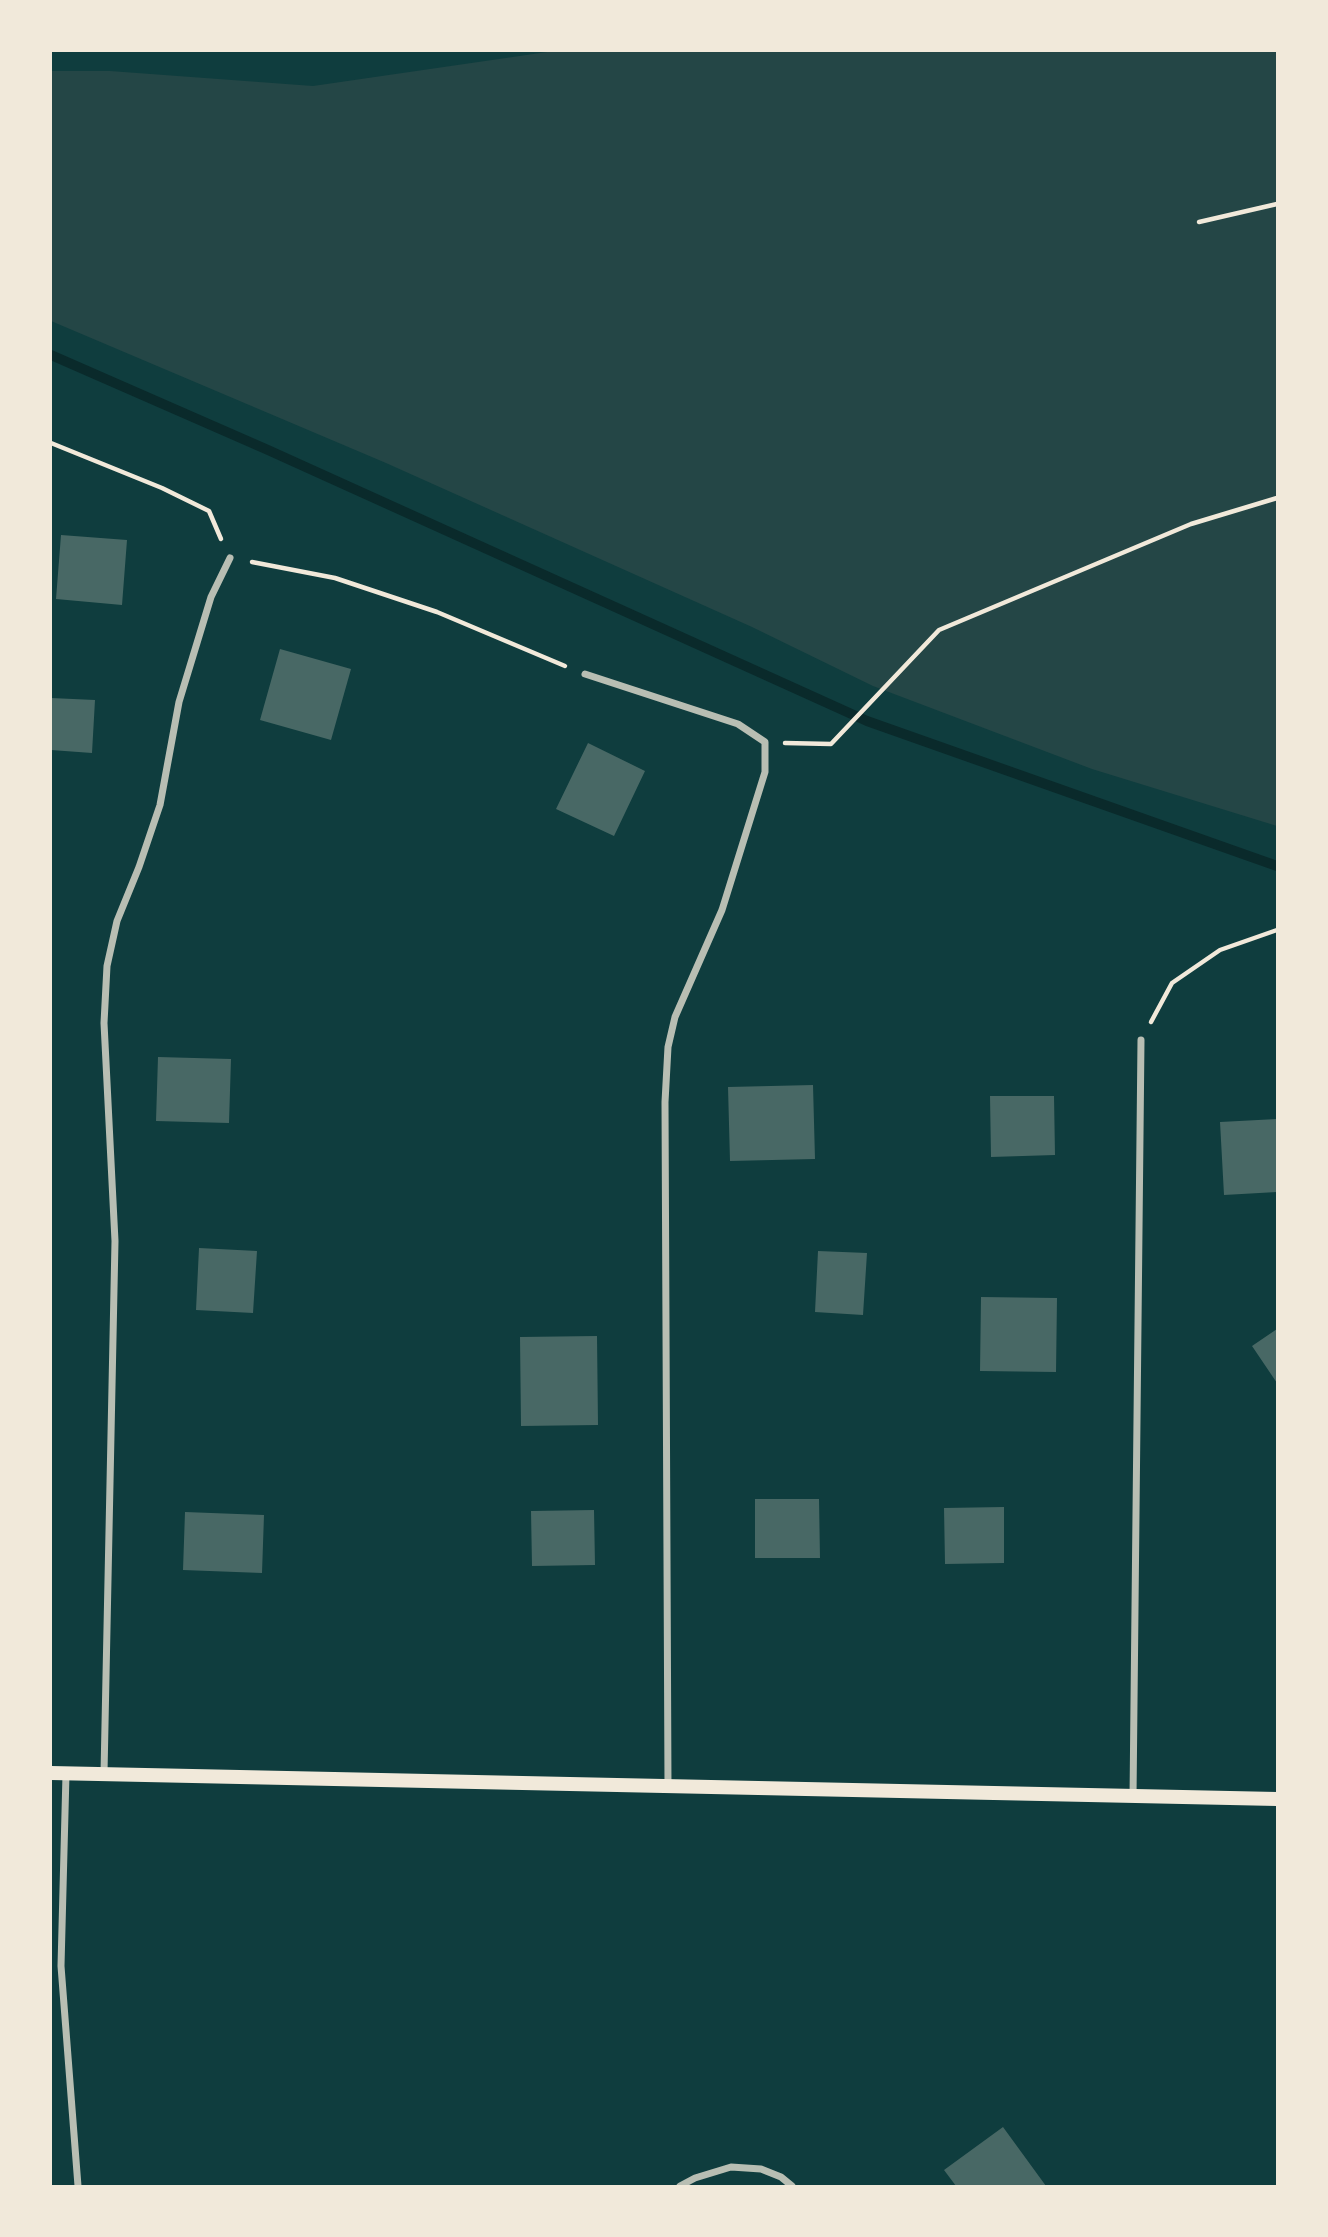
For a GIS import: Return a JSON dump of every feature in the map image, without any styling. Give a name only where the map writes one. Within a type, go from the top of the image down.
[{"type":"main road","points":[[51,1773],[1277,1799]]},
{"type":"street","points":[[104,1773],[115,1241],[104,1023],[107,966],[117,921],[160,806],[183,688],[211,597],[230,558]]},
{"type":"street","points":[[585,674],[738,724],[765,743],[765,772],[722,910],[675,1017],[668,1047],[668,1787]]},
{"type":"street","points":[[1133,1798],[1141,1040]]},
{"type":"street","points":[[66,1773],[61,1966],[78,2186]]},
{"type":"street","points":[[51,1967],[61,1966]]},
{"type":"street","points":[[680,2186],[695,2178],[731,2167],[761,2169],[780,2177],[792,2186]]},
{"type":"path","points":[[1199,222],[1277,204]]},
{"type":"path","points":[[51,443],[162,488],[209,511],[230,558],[335,578],[437,612],[585,674]]},
{"type":"path","points":[[765,743],[831,744],[939,630],[1191,524],[1277,498]]},
{"type":"path","points":[[1141,1040],[1172,983],[1220,950],[1277,930]]},
{"type":"shaded area","points":[[554,51],[1277,51],[1277,826],[1092,769],[873,686],[752,627],[386,463],[51,321],[51,71],[110,71],[313,86]]},
{"type":"building","points":[[61,535],[127,540],[122,605],[56,599]]},
{"type":"building","points":[[280,649],[351,669],[331,740],[260,720]]},
{"type":"building","points":[[51,698],[95,700],[92,753],[51,750]]},
{"type":"building","points":[[588,743],[645,771],[614,836],[556,809]]},
{"type":"building","points":[[158,1057],[231,1059],[229,1123],[156,1121]]},
{"type":"building","points":[[813,1085],[815,1159],[730,1161],[728,1087]]},
{"type":"building","points":[[990,1096],[1054,1096],[1055,1155],[991,1157]]},
{"type":"building","points":[[1277,1119],[1277,1192],[1224,1195],[1220,1122]]},
{"type":"building","points":[[199,1248],[257,1251],[253,1313],[196,1310]]},
{"type":"building","points":[[818,1251],[867,1253],[863,1315],[815,1312]]},
{"type":"building","points":[[981,1297],[1057,1298],[1056,1372],[980,1371]]},
{"type":"building","points":[[1277,1329],[1277,1383],[1252,1346]]},
{"type":"building","points":[[597,1336],[598,1425],[521,1426],[520,1337]]},
{"type":"building","points":[[755,1499],[819,1499],[820,1558],[755,1558]]},
{"type":"building","points":[[1004,1507],[1004,1563],[945,1564],[944,1508]]},
{"type":"building","points":[[594,1510],[595,1565],[532,1566],[531,1511]]},
{"type":"building","points":[[185,1512],[264,1515],[262,1573],[183,1570]]},
{"type":"building","points":[[1003,2127],[1046,2186],[956,2186],[944,2170]]},
{"type":"waterway","points":[[51,355],[268,450],[867,721],[1277,866]]}]
